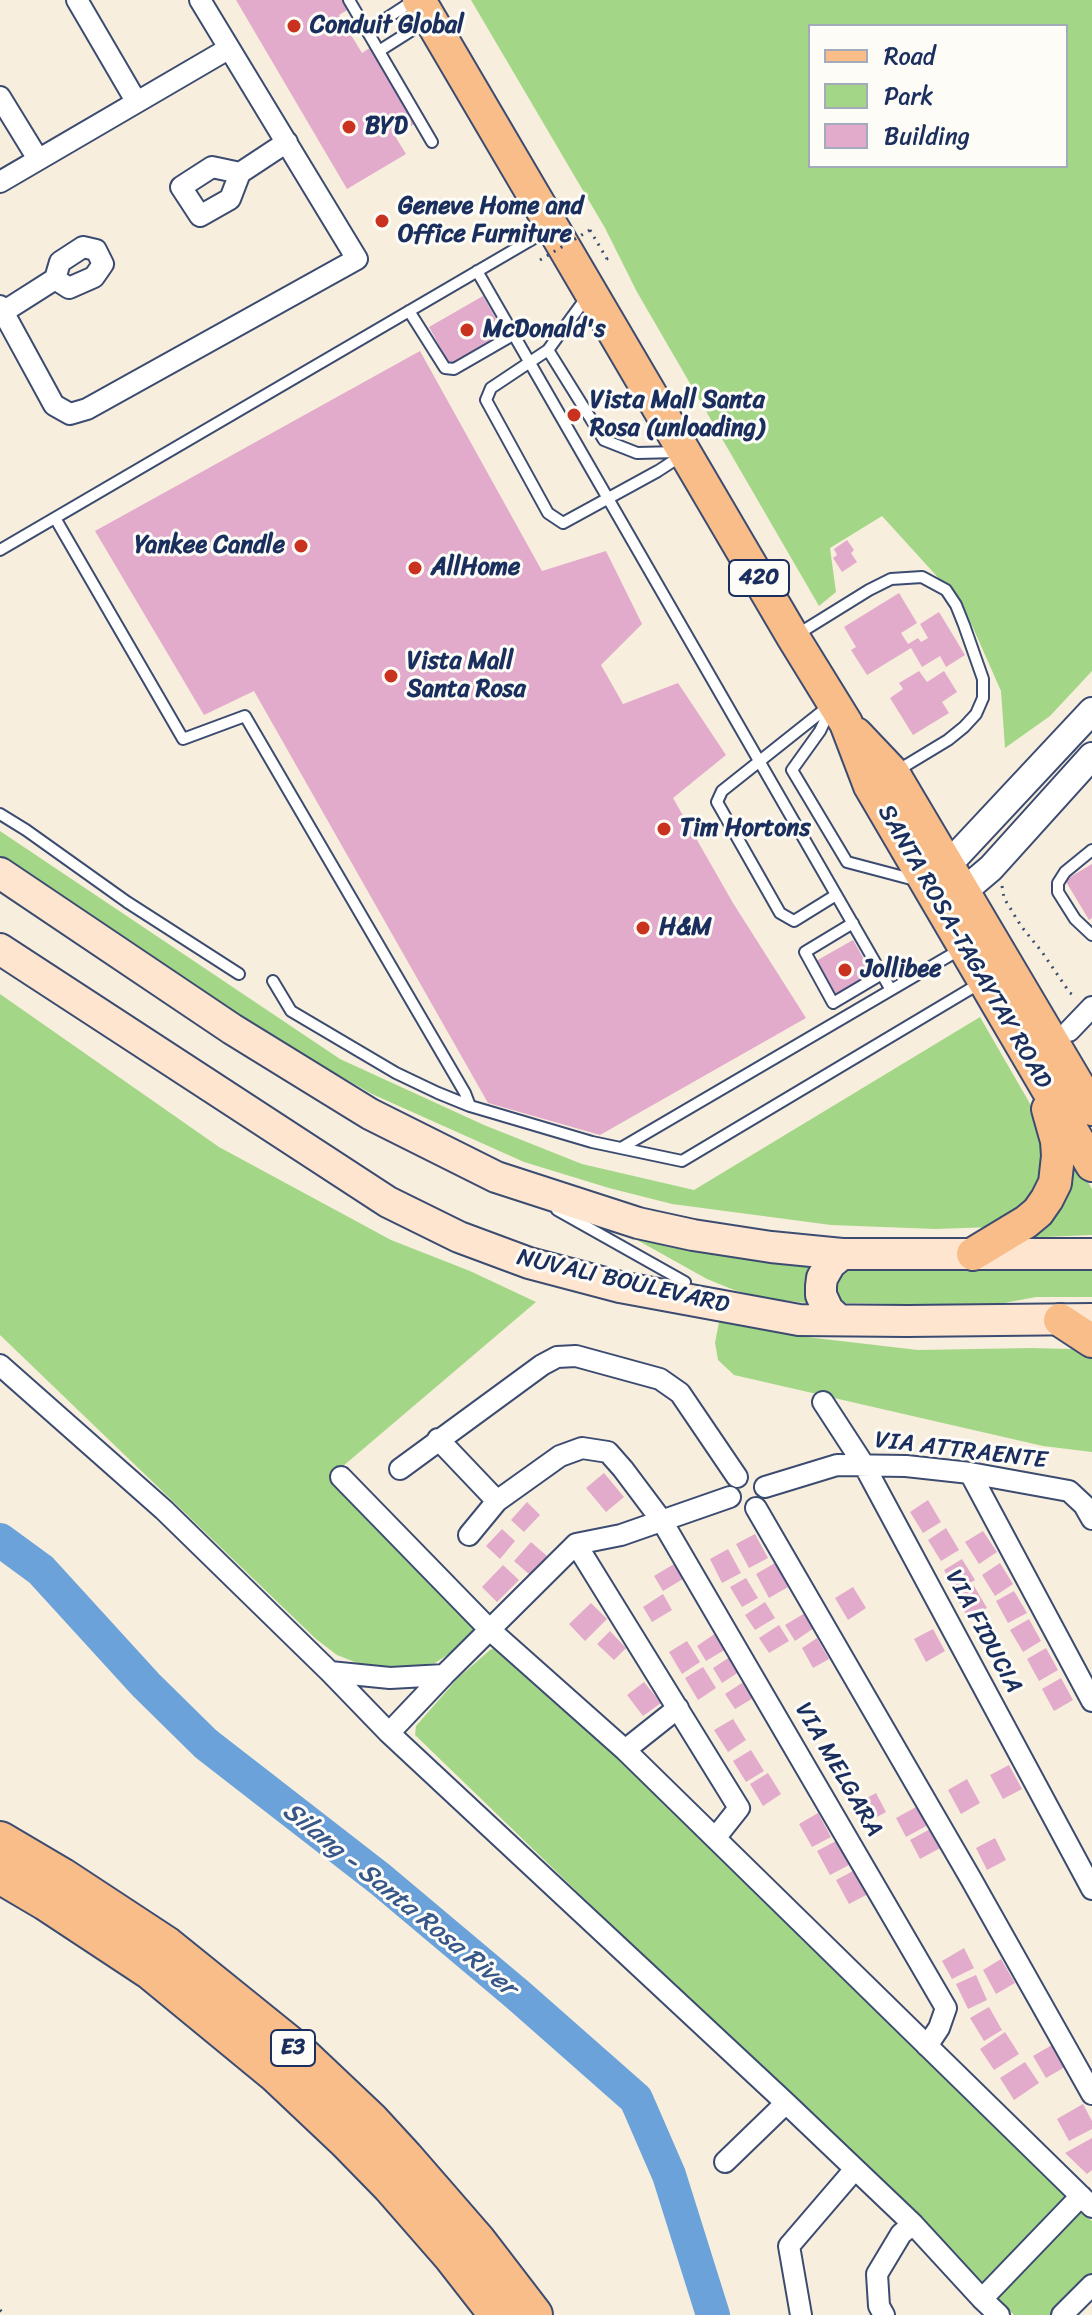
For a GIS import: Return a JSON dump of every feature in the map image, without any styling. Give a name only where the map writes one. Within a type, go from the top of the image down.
[{"type":"highway","name":"E3","points":[[0,1841],[166,1946],[296,2051],[370,2121],[414,2169],[477,2242],[533,2315]]},
{"type":"highway","name":"E3","points":[[0,1874],[152,1971],[276,2073],[391,2185],[499,2315]]},
{"type":"main road","name":"SANTA ROSA-TAGAYTAY ROAD","points":[[421,6],[840,713],[870,786],[949,889],[1092,1109]]},
{"type":"main road","name":"SANTA ROSA-TAGAYTAY ROAD","points":[[840,713],[893,773],[949,889],[964,948],[1092,1165]]},
{"type":"main road","name":"NUVALI BOULEVARD","points":[[0,873],[232,1029],[347,1100],[496,1177],[638,1223],[771,1247],[842,1254],[1092,1254]]},
{"type":"main road","points":[[949,889],[1028,959],[1092,1070]]},
{"type":"main road","name":"NUVALI BOULEVARD","points":[[0,949],[352,1180],[445,1231],[529,1263],[620,1287],[799,1320],[1092,1319]]},
{"type":"main road","points":[[973,1254],[1038,1212],[1055,1183],[1057,1141],[1027,1053]]},
{"type":"main road","points":[[839,1320],[828,1310],[821,1295],[821,1286],[825,1270],[842,1254]]},
{"type":"main road","points":[[1060,1320],[1092,1341]]},
{"type":"street","points":[[77,0],[136,101]]},
{"type":"street","points":[[55,279],[2,309],[54,405],[70,414],[87,409],[357,259],[200,0]]},
{"type":"street","points":[[0,182],[228,49]]},
{"type":"street","points":[[0,97],[38,159]]},
{"type":"street","points":[[240,173],[287,142]]},
{"type":"street","points":[[949,889],[1092,711]]},
{"type":"street","points":[[949,889],[991,868],[1092,756]]},
{"type":"street","points":[[1069,1031],[1088,1001]]},
{"type":"street","points":[[400,1469],[542,1365],[557,1357],[576,1356],[660,1379],[680,1393],[737,1477]]},
{"type":"street","points":[[1,1369],[164,1510],[389,1733],[913,2224],[999,2315]]},
{"type":"street","name":"VIA FIDUCIA","points":[[823,1402],[864,1465],[1092,1889]]},
{"type":"street","points":[[438,1439],[497,1501]]},
{"type":"street","points":[[469,1535],[497,1501],[560,1456],[582,1448],[608,1452],[662,1521]]},
{"type":"street","name":"VIA ATTRAENTE","points":[[765,1487],[837,1465],[906,1466],[970,1473],[1069,1491],[1084,1505],[1092,1519]]},
{"type":"street","points":[[970,1473],[1092,1701]]},
{"type":"street","points":[[744,1474],[757,1477],[765,1487],[765,1495],[756,1508],[740,1509],[733,1504],[730,1486],[737,1477],[744,1474]]},
{"type":"street","points":[[341,1477],[490,1630],[625,1750],[716,1837],[1087,2202],[982,2299]]},
{"type":"street","points":[[389,1733],[576,1544],[621,1535],[730,1497]]},
{"type":"street","points":[[756,1508],[1092,2094]]},
{"type":"street","name":"VIA MELGARA","points":[[662,1521],[946,2008],[939,2028],[927,2046]]},
{"type":"street","points":[[576,1544],[739,1808],[716,1837]]},
{"type":"street","points":[[330,1672],[390,1678],[444,1675]]},
{"type":"street","points":[[625,1750],[678,1708]]},
{"type":"street","points":[[725,2162],[786,2103]]},
{"type":"street","points":[[801,2315],[789,2246],[855,2169]]},
{"type":"street","points":[[884,2315],[879,2306],[877,2274],[901,2234],[913,2224]]},
{"type":"street","points":[[1062,2315],[1092,2285]]},
{"type":"lane","points":[[349,0],[432,142]]},
{"type":"lane","points":[[367,31],[421,6]]},
{"type":"lane","points":[[379,51],[421,6]]},
{"type":"lane","points":[[0,550],[553,227]]},
{"type":"lane","points":[[477,271],[891,990]]},
{"type":"lane","points":[[591,291],[548,350],[491,388],[486,400],[548,513],[563,523],[658,471],[686,452]]},
{"type":"lane","points":[[409,311],[445,368],[454,369],[513,335]]},
{"type":"lane","points":[[548,350],[604,440],[637,453],[686,452]]},
{"type":"lane","points":[[55,518],[183,739],[245,716],[470,1106]]},
{"type":"lane","points":[[793,637],[891,579],[922,577],[946,590],[956,605],[983,679],[983,698],[976,714],[964,727],[893,773]]},
{"type":"lane","points":[[836,895],[794,921],[780,913],[717,802],[722,791],[759,762],[840,713]]},
{"type":"lane","points":[[840,713],[820,731],[792,770],[847,862],[949,889]]},
{"type":"lane","points":[[0,814],[127,902],[239,974]]},
{"type":"lane","points":[[1092,850],[1065,872],[1058,883],[1058,892],[1075,919],[1092,935]]},
{"type":"lane","points":[[853,923],[805,952],[833,1003],[882,974]]},
{"type":"lane","points":[[621,1148],[964,948]]},
{"type":"lane","points":[[273,981],[291,1011],[396,1073],[470,1106],[592,1142],[682,1161],[983,981]]},
{"type":"lane","name":"NUVALI BOULEVARD","points":[[496,1177],[685,1282]]},
{"type":"path","points":[[540,260],[590,230],[607,259]]},
{"type":"path","points":[[1001,883],[1004,898],[1015,917],[1061,981],[1070,993],[1088,1001]]},
{"type":"path","points":[[0,2310],[5,2315]]},
{"type":"green space","points":[[471,0],[1092,0],[1092,671],[1050,716],[1005,748],[1001,691],[963,605],[882,516],[830,548],[836,592],[819,606],[637,292],[605,228]]},
{"type":"green space","points":[[0,831],[340,1059],[484,1125],[582,1164],[694,1190],[980,1017],[1040,1121],[1045,1189],[993,1227],[935,1229],[831,1225],[672,1204],[524,1162],[372,1094],[236,1017],[0,857]]},
{"type":"green space","points":[[0,994],[219,1147],[391,1240],[470,1271],[536,1302],[329,1478],[469,1612],[478,1626],[473,1638],[435,1663],[375,1670],[337,1655],[316,1639],[0,1335]]},
{"type":"green space","points":[[1067,1146],[1092,1189],[1092,1235],[1018,1238]]},
{"type":"green space","points":[[612,1226],[819,1262],[814,1304],[765,1298],[734,1290],[707,1279]]},
{"type":"green space","points":[[1092,1266],[1092,1297],[1036,1297],[988,1306],[844,1303],[832,1285],[839,1267]]},
{"type":"green space","points":[[719,1322],[798,1336],[918,1350],[1032,1348],[1092,1352],[1092,1452],[1043,1446],[734,1375],[718,1360],[715,1343]]},
{"type":"green space","points":[[503,1645],[1063,2190],[1065,2198],[989,2283],[981,2282],[415,1735],[416,1726],[458,1678],[490,1650]]},
{"type":"green space","points":[[1080,2212],[1092,2221],[1092,2274],[1053,2315],[1014,2315],[999,2300],[998,2291],[1073,2214]]},
{"type":"building","points":[[236,0],[343,0],[349,9],[339,15],[362,53],[371,47],[416,123],[395,136],[406,154],[347,189]]},
{"type":"building","name":"McDonald's","points":[[483,296],[504,333],[450,365],[429,327]]},
{"type":"building","points":[[420,351],[542,571],[606,551],[642,624],[601,665],[623,704],[678,683],[726,755],[673,798],[733,903],[806,1018],[600,1135],[488,1103],[254,691],[204,715],[95,531]]},
{"type":"building","points":[[847,540],[857,562],[842,572],[833,558],[837,555],[834,549]]},
{"type":"building","points":[[899,593],[917,623],[901,633],[908,644],[918,638],[921,642],[928,638],[920,624],[939,612],[965,655],[946,667],[940,656],[922,667],[911,648],[867,675],[851,650],[856,647],[844,627]]},
{"type":"building","points":[[919,671],[927,682],[944,671],[957,692],[942,702],[949,713],[913,735],[890,698],[903,689],[899,683]]},
{"type":"building","points":[[1092,864],[1092,918],[1089,920],[1065,880]]},
{"type":"building","name":"Jollibee","points":[[853,940],[873,975],[835,996],[816,961]]},
{"type":"building","points":[[604,1473],[624,1497],[606,1512],[586,1488]]},
{"type":"building","points":[[928,1500],[941,1522],[923,1533],[910,1512]]},
{"type":"building","points":[[527,1502],[540,1515],[524,1532],[511,1520]]},
{"type":"building","points":[[946,1528],[959,1550],[941,1561],[928,1540]]},
{"type":"building","points":[[502,1529],[515,1541],[500,1559],[486,1546]]},
{"type":"building","points":[[983,1531],[997,1552],[979,1564],[965,1542]]},
{"type":"building","points":[[755,1534],[768,1558],[749,1568],[736,1544]]},
{"type":"building","points":[[531,1542],[547,1556],[530,1575],[514,1561]]},
{"type":"building","points":[[728,1549],[741,1573],[722,1583],[710,1559]]},
{"type":"building","points":[[962,1559],[975,1580],[956,1591],[944,1570]]},
{"type":"building","points":[[775,1563],[788,1587],[769,1598],[756,1574]]},
{"type":"building","points":[[1000,1563],[1013,1584],[995,1596],[982,1575]]},
{"type":"building","points":[[674,1564],[683,1579],[663,1591],[654,1576]]},
{"type":"building","points":[[503,1565],[519,1580],[497,1602],[482,1587]]},
{"type":"building","points":[[746,1578],[758,1598],[742,1607],[730,1587]]},
{"type":"building","points":[[974,1586],[987,1608],[968,1618],[956,1596]]},
{"type":"building","points":[[853,1587],[866,1608],[848,1620],[835,1598]]},
{"type":"building","points":[[1014,1591],[1027,1613],[1008,1623],[996,1601]]},
{"type":"building","points":[[663,1594],[672,1610],[652,1622],[643,1607]]},
{"type":"building","points":[[765,1602],[775,1618],[755,1630],[745,1615]]},
{"type":"building","points":[[591,1603],[607,1619],[585,1641],[569,1624]]},
{"type":"building","points":[[805,1613],[814,1628],[795,1641],[785,1625]]},
{"type":"building","points":[[1029,1619],[1041,1641],[1023,1652],[1010,1630]]},
{"type":"building","points":[[779,1625],[789,1641],[769,1653],[759,1638]]},
{"type":"building","points":[[933,1629],[945,1651],[926,1662],[914,1639]]},
{"type":"building","points":[[610,1631],[626,1648],[614,1660],[597,1644]]},
{"type":"building","points":[[716,1633],[726,1649],[706,1661],[697,1646]]},
{"type":"building","points":[[817,1638],[829,1659],[813,1668],[802,1648]]},
{"type":"building","points":[[687,1641],[700,1662],[682,1674],[669,1652]]},
{"type":"building","points":[[1046,1648],[1058,1670],[1039,1681],[1027,1659]]},
{"type":"building","points":[[733,1655],[742,1670],[722,1683],[713,1668]]},
{"type":"building","points":[[703,1667],[716,1688],[698,1700],[685,1678]]},
{"type":"building","points":[[1061,1678],[1073,1700],[1054,1711],[1042,1689]]},
{"type":"building","points":[[745,1681],[755,1697],[735,1709],[725,1694]]},
{"type":"building","points":[[644,1682],[661,1703],[643,1716],[627,1695]]},
{"type":"building","points":[[733,1719],[746,1740],[728,1752],[714,1730]]},
{"type":"building","points":[[751,1750],[764,1771],[746,1782],[733,1761]]},
{"type":"building","points":[[1009,1765],[1022,1789],[1003,1799],[990,1775]]},
{"type":"building","points":[[768,1773],[781,1794],[763,1806],[750,1784]]},
{"type":"building","points":[[967,1779],[980,1803],[961,1814],[948,1790]]},
{"type":"building","points":[[876,1793],[886,1812],[864,1824],[854,1805]]},
{"type":"building","points":[[918,1806],[928,1825],[906,1837],[896,1818]]},
{"type":"building","points":[[818,1813],[831,1837],[812,1847],[799,1824]]},
{"type":"building","points":[[932,1828],[942,1847],[920,1859],[910,1840]]},
{"type":"building","points":[[995,1838],[1006,1860],[987,1870],[976,1848]]},
{"type":"building","points":[[836,1841],[849,1865],[830,1875],[817,1851]]},
{"type":"building","points":[[855,1870],[868,1894],[849,1904],[836,1880]]},
{"type":"building","points":[[964,1948],[974,1968],[952,1979],[942,1961]]},
{"type":"building","points":[[1001,1959],[1015,1983],[996,1994],[983,1970]]},
{"type":"building","points":[[976,1975],[987,2000],[968,2009],[956,1984]]},
{"type":"building","points":[[989,2007],[1002,2030],[984,2041],[970,2018]]},
{"type":"building","points":[[1005,2032],[1019,2054],[994,2070],[980,2049]]},
{"type":"building","points":[[1052,2045],[1065,2067],[1046,2078],[1033,2056]]},
{"type":"building","points":[[1025,2062],[1039,2083],[1014,2100],[1000,2078]]},
{"type":"building","points":[[1083,2104],[1092,2121],[1092,2129],[1069,2141],[1057,2119]]},
{"type":"building","points":[[1092,2138],[1092,2170],[1087,2174],[1065,2153]]},
{"type":"waterway","name":"Silang - Santa Rosa River","points":[[0,1540],[41,1570],[146,1685],[206,1744],[380,1879],[636,2099],[669,2175],[713,2315]]},
{"type":"place","name":"Conduit Global","points":[[294,26]]},
{"type":"place","name":"BYD","points":[[349,127]]},
{"type":"place","name":"Geneve Home and Office Furniture","points":[[382,221]]},
{"type":"place","name":"McDonald's","points":[[467,330]]},
{"type":"place","name":"Vista Mall Santa Rosa (unloading)","points":[[574,415]]},
{"type":"place","name":"Yankee Candle","points":[[301,546]]},
{"type":"place","name":"AllHome","points":[[415,568]]},
{"type":"place","name":"Vista Mall Santa Rosa","points":[[391,676]]},
{"type":"place","name":"Tim Hortons","points":[[664,829]]},
{"type":"place","name":"H&M","points":[[643,928]]},
{"type":"place","name":"Jollibee","points":[[845,970]]}]
